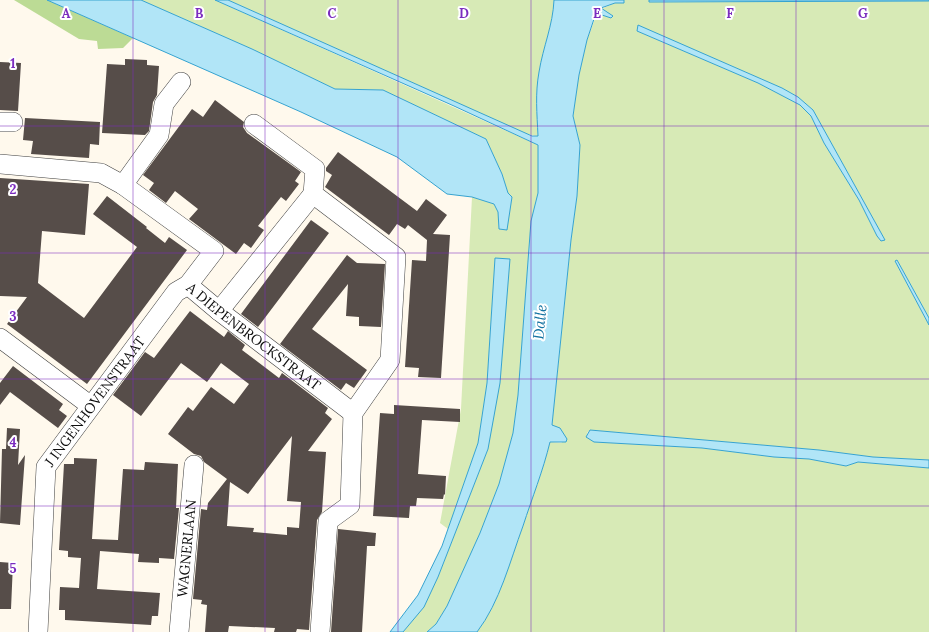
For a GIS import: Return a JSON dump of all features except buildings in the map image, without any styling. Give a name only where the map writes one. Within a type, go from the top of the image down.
[{"type":"street","points":[[123,185],[159,135],[164,104],[181,82]]},
{"type":"street","points":[[219,312],[313,194],[314,169],[254,124]]},
{"type":"street","name":"A DIEPENBROCKSTRAAT","points":[[0,164],[102,172],[123,185],[214,251],[188,285],[219,312],[353,413]]},
{"type":"street","points":[[313,194],[396,257],[390,360],[353,413],[350,505],[328,521],[320,632]]},
{"type":"street","name":"J INGENHOVENSTRAAT","points":[[38,632],[46,467],[176,292],[188,285]]},
{"type":"street","points":[[0,338],[91,406]]},
{"type":"street","name":"WAGNERLAAN","points":[[179,632],[194,465]]},
{"type":"green space","points":[[14,0],[47,0],[133,38],[123,48],[98,49],[97,41],[79,39]]},
{"type":"green space","points":[[141,0],[215,0],[538,145],[538,193],[531,221],[518,395],[513,433],[499,484],[480,533],[447,606],[436,624],[427,632],[403,632],[424,606],[438,577],[488,449],[495,258],[487,383],[478,443],[448,529],[440,523],[461,409],[472,197],[494,204],[498,212],[499,229],[506,230],[512,197],[508,193],[502,174],[486,139],[383,90],[335,89],[252,49]]},
{"type":"green space","points":[[228,0],[554,0],[552,18],[541,63],[537,88],[538,136],[526,134]]},
{"type":"green space","points":[[624,0],[649,0],[649,2],[929,1],[929,318],[897,260],[895,261],[929,325],[929,460],[873,457],[819,450],[590,430],[587,433],[594,442],[702,448],[774,457],[809,459],[846,466],[858,462],[929,468],[929,632],[477,632],[492,608],[504,581],[541,474],[550,442],[562,443],[552,425],[577,196],[580,145],[573,116],[579,75],[587,40],[597,13],[608,12],[601,9],[615,3],[623,3]],"holes":[[[638,26],[782,88],[798,97],[813,110],[885,240],[877,236],[859,200],[824,143],[811,116],[800,105],[758,83],[637,31]]]},
{"type":"water","points":[[47,0],[141,0],[252,49],[335,89],[383,90],[486,139],[502,174],[508,193],[512,197],[507,230],[499,229],[498,212],[494,204],[472,197],[447,194],[397,157],[301,112]]},
{"type":"water","name":"Dalle","points":[[215,0],[228,0],[532,136],[538,136],[537,88],[541,63],[552,18],[554,0],[624,0],[624,3],[615,3],[601,8],[613,16],[611,18],[596,13],[587,40],[579,75],[573,116],[580,145],[577,196],[552,425],[560,428],[567,439],[566,442],[550,442],[541,474],[504,581],[492,608],[477,632],[427,632],[436,624],[447,606],[480,533],[499,484],[513,433],[518,395],[531,221],[538,193],[538,145]]},
{"type":"water","points":[[649,0],[929,0],[929,1],[649,2]]},
{"type":"water","points":[[638,25],[782,88],[798,97],[813,110],[885,240],[881,241],[877,236],[859,200],[824,143],[811,116],[800,105],[758,83],[637,31]]},
{"type":"water","points":[[495,258],[510,259],[500,383],[488,449],[438,577],[424,607],[403,632],[390,632],[418,595],[442,546],[478,443],[487,383]]},
{"type":"water","points":[[897,260],[929,318],[929,325],[895,261]]},
{"type":"water","points":[[590,430],[819,450],[873,457],[929,460],[929,468],[858,462],[846,466],[809,459],[774,457],[702,448],[594,442],[586,437]]}]
